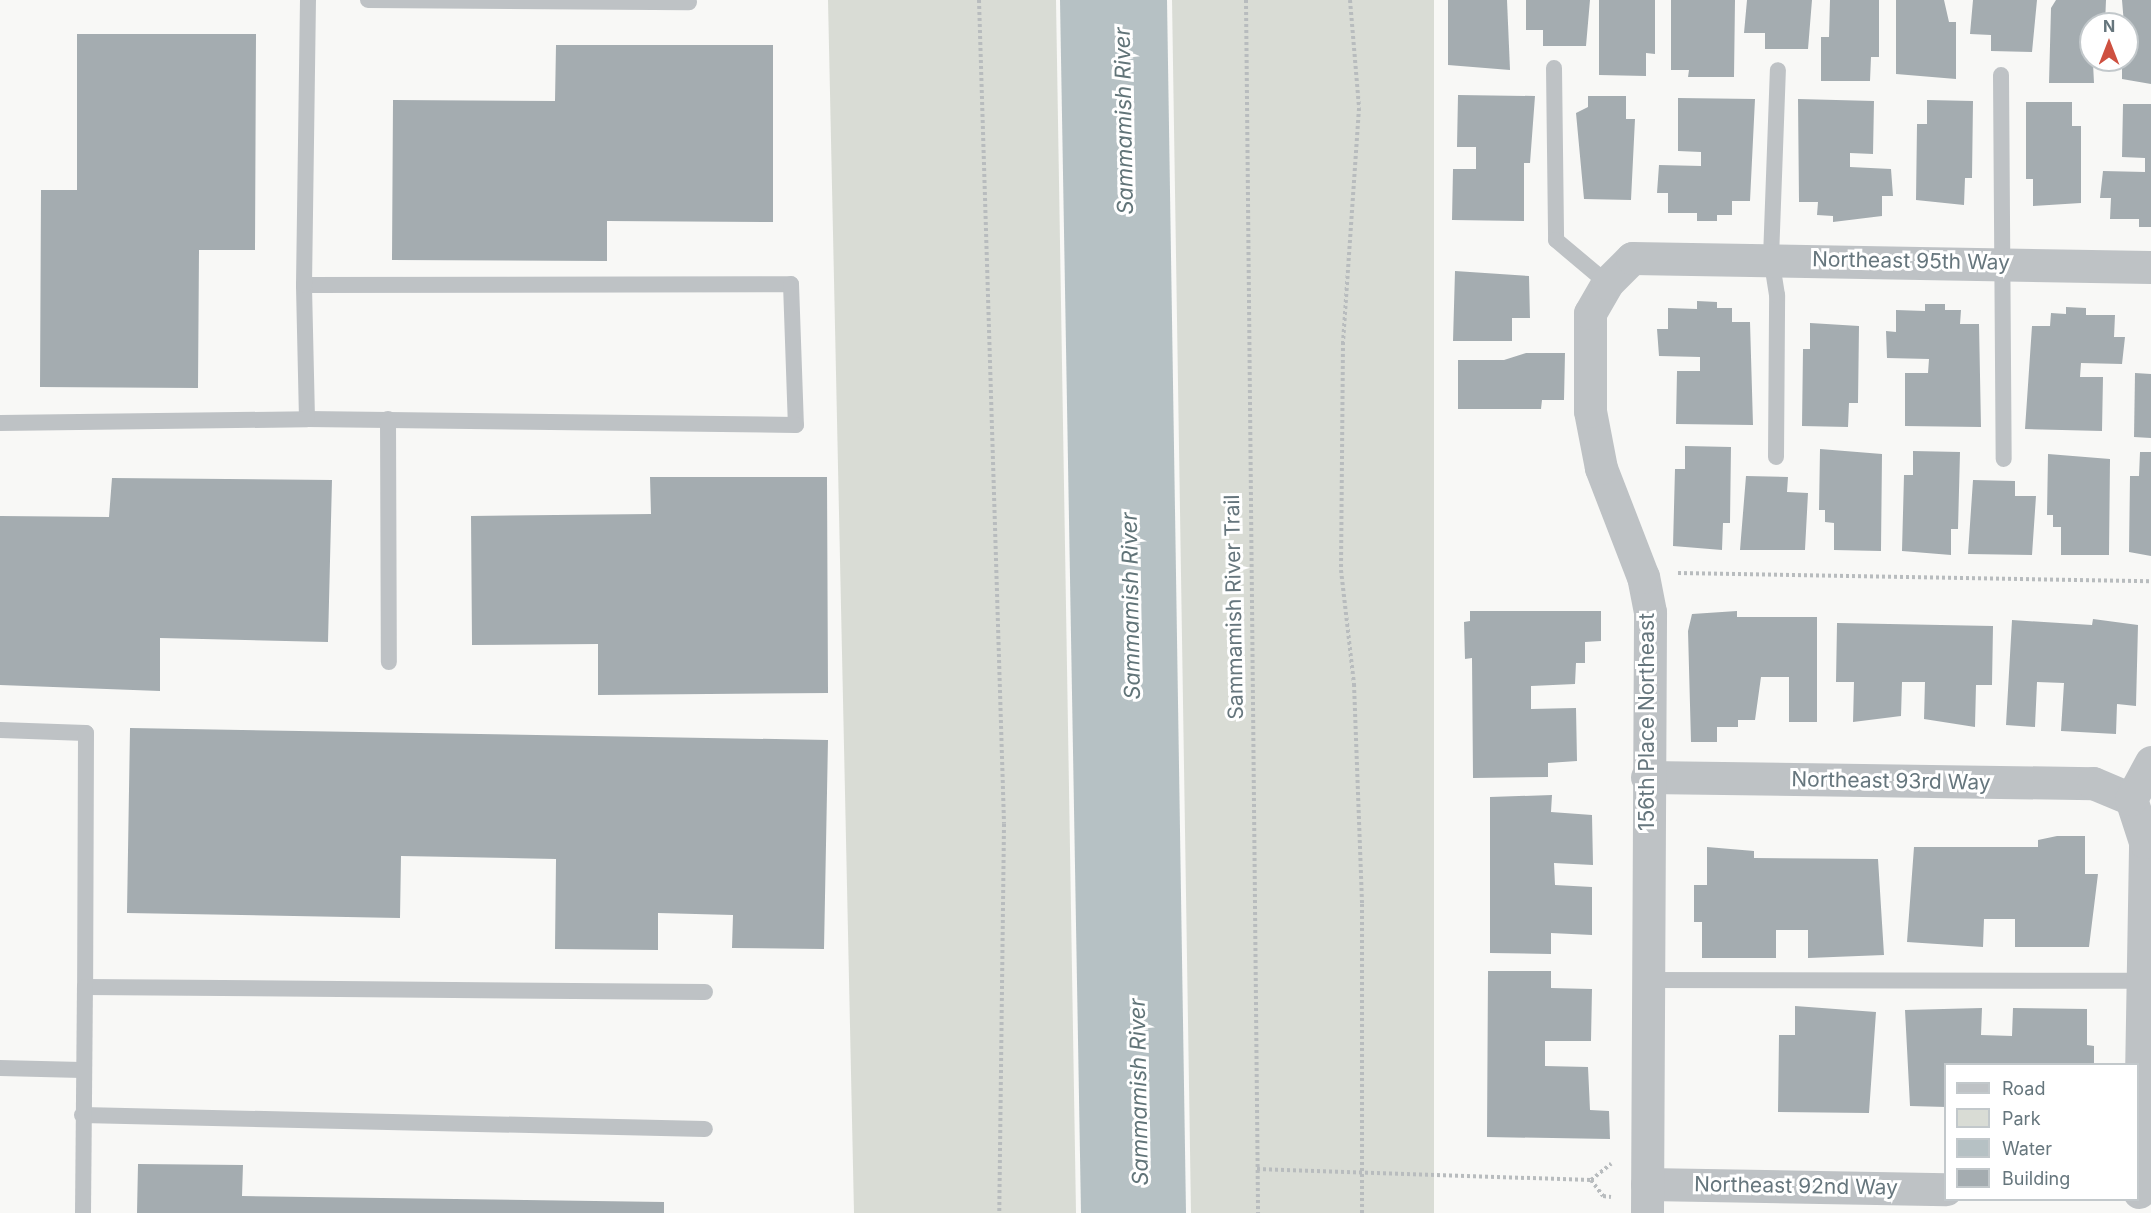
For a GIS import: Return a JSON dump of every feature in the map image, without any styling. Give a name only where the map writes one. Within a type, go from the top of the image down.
[{"type":"street","name":"156th Place Northeast","points":[[1638,1198],[1645,980],[1650,612],[1643,577],[1601,468],[1590,411],[1590,313],[1606,283],[1632,258],[1671,256]]},
{"type":"street","name":"Northeast 95th Way","points":[[1671,256],[2151,267]]},
{"type":"street","points":[[2143,1192],[2145,842],[2131,799],[2151,762]]},
{"type":"street","name":"Northeast 93rd Way","points":[[1647,777],[2093,783],[2131,799]]},
{"type":"street","name":"Northeast 92nd Way","points":[[1638,1198],[1944,1189]]},
{"type":"lane","points":[[307,419],[304,285],[308,0]]},
{"type":"lane","points":[[368,0],[689,2]]},
{"type":"lane","points":[[1554,68],[1556,240],[1606,283]]},
{"type":"lane","points":[[1776,457],[1777,295],[1771,258],[1778,70]]},
{"type":"lane","points":[[2001,75],[1999,263],[2004,459]]},
{"type":"lane","points":[[0,423],[388,419],[796,424],[791,284],[304,285]]},
{"type":"lane","points":[[388,419],[389,662]]},
{"type":"lane","points":[[0,730],[86,733],[85,987],[81,1070],[83,1213]]},
{"type":"lane","points":[[1645,980],[2143,981]]},
{"type":"lane","points":[[85,987],[705,992]]},
{"type":"lane","points":[[0,1068],[81,1070]]},
{"type":"lane","points":[[82,1115],[705,1129]]},
{"type":"path","points":[[979,0],[1004,824],[999,1213]]},
{"type":"path","name":"Sammamish River Trail","points":[[1246,0],[1258,1213]]},
{"type":"path","points":[[1350,0],[1359,108],[1343,342],[1341,570],[1353,684],[1362,904],[1360,1171],[1362,1213]]},
{"type":"path","points":[[1665,573],[2151,581]]},
{"type":"path","points":[[1591,1180],[1601,1168],[1620,1164]]},
{"type":"path","points":[[1257,1169],[1360,1171],[1451,1179],[1505,1174],[1591,1180],[1603,1196],[1638,1198]]},
{"type":"green space","points":[[828,0],[1056,0],[1076,1213],[854,1213]]},
{"type":"green space","points":[[1172,0],[1434,0],[1434,1213],[1191,1213]]},
{"type":"water","name":"Sammamish River","points":[[1060,0],[1167,0],[1186,1213],[1081,1213]]},
{"type":"building","points":[[1448,0],[1507,0],[1510,70],[1448,65]]},
{"type":"building","points":[[1526,0],[1590,0],[1586,46],[1543,46],[1543,30],[1526,30]]},
{"type":"building","points":[[1599,0],[1655,0],[1655,54],[1646,53],[1646,76],[1599,75]]},
{"type":"building","points":[[1671,0],[1735,0],[1734,77],[1688,77],[1689,70],[1671,70]]},
{"type":"building","points":[[1747,0],[1812,0],[1808,49],[1765,49],[1765,33],[1744,33]]},
{"type":"building","points":[[1830,0],[1879,0],[1879,57],[1871,57],[1870,81],[1821,81],[1821,37],[1829,37]]},
{"type":"building","points":[[1896,0],[1944,0],[1949,22],[1956,22],[1956,79],[1896,74]]},
{"type":"building","points":[[1973,0],[2037,0],[2032,52],[1991,51],[1991,35],[1970,34]]},
{"type":"building","points":[[2056,0],[2106,0],[2106,12],[2079,12],[2079,72],[2093,72],[2094,83],[2049,83],[2051,8]]},
{"type":"building","points":[[2122,0],[2151,0],[2151,84],[2122,79],[2122,72],[2139,72],[2139,12],[2123,12]]},
{"type":"building","points":[[77,34],[256,34],[255,250],[199,250],[198,388],[40,387],[41,190],[77,190]]},
{"type":"building","points":[[556,45],[773,45],[773,222],[607,221],[607,261],[392,260],[393,100],[555,101]]},
{"type":"building","points":[[1458,95],[1535,96],[1530,163],[1524,163],[1524,221],[1452,220],[1453,169],[1476,169],[1476,147],[1457,147]]},
{"type":"building","points":[[1588,96],[1626,96],[1626,119],[1635,119],[1631,200],[1584,199],[1576,113],[1588,107]]},
{"type":"building","points":[[1678,98],[1755,99],[1750,201],[1732,201],[1732,215],[1717,215],[1717,221],[1697,221],[1697,213],[1668,213],[1668,193],[1657,193],[1659,165],[1701,166],[1701,152],[1678,151]]},
{"type":"building","points":[[1798,99],[1874,101],[1873,154],[1850,153],[1850,167],[1891,169],[1893,196],[1882,196],[1882,216],[1833,222],[1833,216],[1817,215],[1818,202],[1799,202]]},
{"type":"building","points":[[1927,100],[1973,101],[1972,178],[1965,178],[1964,205],[1916,200],[1917,124],[1927,124]]},
{"type":"building","points":[[2026,102],[2072,102],[2072,126],[2081,126],[2081,203],[2033,206],[2033,179],[2026,179]]},
{"type":"building","points":[[2123,104],[2151,104],[2151,227],[2139,227],[2139,219],[2110,219],[2111,198],[2100,198],[2103,171],[2145,172],[2145,158],[2122,157]]},
{"type":"building","points":[[1455,271],[1529,276],[1530,318],[1512,318],[1512,341],[1453,341]]},
{"type":"building","points":[[1697,301],[1717,302],[1717,308],[1732,308],[1732,322],[1750,322],[1753,425],[1676,424],[1677,371],[1700,371],[1700,357],[1659,356],[1657,329],[1668,329],[1668,308],[1697,309]]},
{"type":"building","points":[[1925,304],[1945,304],[1945,310],[1961,310],[1960,324],[1979,324],[1981,427],[1905,426],[1905,373],[1928,373],[1929,359],[1887,358],[1886,331],[1896,332],[1896,310],[1925,311]]},
{"type":"building","points":[[2066,307],[2086,308],[2086,315],[2115,315],[2114,337],[2125,337],[2122,364],[2081,363],[2080,377],[2103,377],[2102,431],[2025,429],[2032,326],[2050,326],[2051,313],[2066,314]]},
{"type":"building","points":[[1810,323],[1859,326],[1858,403],[1849,403],[1848,427],[1802,426],[1803,349],[1810,349]]},
{"type":"building","points":[[1526,353],[1565,353],[1564,400],[1542,400],[1541,409],[1458,409],[1458,360],[1504,360]]},
{"type":"building","points":[[2135,373],[2151,374],[2151,438],[2134,437]]},
{"type":"building","points":[[1685,446],[1731,447],[1730,523],[1723,523],[1722,550],[1673,546],[1675,469],[1685,469]]},
{"type":"building","points":[[1820,449],[1882,454],[1881,551],[1834,550],[1834,523],[1825,522],[1825,510],[1819,510]]},
{"type":"building","points":[[1913,451],[1960,452],[1958,529],[1951,529],[1951,555],[1902,551],[1904,475],[1913,475]]},
{"type":"building","points":[[2140,452],[2151,452],[2151,556],[2129,552],[2130,476],[2139,476]]},
{"type":"building","points":[[2048,454],[2110,459],[2109,555],[2061,555],[2061,527],[2053,527],[2053,515],[2047,515]]},
{"type":"building","points":[[1746,476],[1788,477],[1787,492],[1808,493],[1805,550],[1740,550]]},
{"type":"building","points":[[650,477],[827,477],[828,693],[598,695],[598,644],[472,645],[471,516],[651,514]]},
{"type":"building","points":[[112,478],[332,480],[328,642],[160,638],[160,691],[0,685],[0,516],[109,517]]},
{"type":"building","points":[[1973,480],[2015,481],[2015,496],[2036,496],[2032,555],[1968,554]]},
{"type":"building","points":[[1470,611],[1601,611],[1601,641],[1585,642],[1585,663],[1576,663],[1575,684],[1531,686],[1531,709],[1576,708],[1577,761],[1548,763],[1548,777],[1473,778],[1472,658],[1465,659],[1464,622],[1470,621]]},
{"type":"building","points":[[1737,611],[1737,617],[1817,617],[1817,722],[1789,722],[1789,677],[1761,677],[1755,720],[1738,720],[1738,727],[1717,727],[1717,742],[1691,742],[1688,631],[1692,614]]},
{"type":"building","points":[[2093,619],[2138,625],[2136,706],[2117,704],[2116,734],[2061,731],[2064,683],[2037,682],[2035,727],[2006,725],[2012,620],[2092,625]]},
{"type":"building","points":[[1837,623],[1993,626],[1992,685],[1976,685],[1975,727],[1924,719],[1925,682],[1902,682],[1901,716],[1853,722],[1854,682],[1836,682]]},
{"type":"building","points":[[130,728],[828,740],[824,949],[732,948],[733,915],[658,913],[658,950],[555,949],[556,859],[401,856],[400,918],[127,913]]},
{"type":"building","points":[[1552,795],[1551,812],[1592,815],[1593,865],[1554,863],[1555,885],[1592,887],[1592,935],[1551,933],[1551,954],[1490,953],[1490,797]]},
{"type":"building","points":[[2057,836],[2085,836],[2085,874],[2098,874],[2089,947],[2015,947],[2015,919],[1984,919],[1983,947],[1907,942],[1914,847],[2038,847],[2038,840]]},
{"type":"building","points":[[1707,847],[1754,851],[1754,858],[1878,859],[1884,955],[1808,958],[1808,930],[1776,930],[1776,958],[1702,958],[1702,922],[1694,922],[1694,885],[1707,885]]},
{"type":"building","points":[[1488,971],[1551,971],[1551,988],[1592,989],[1591,1041],[1545,1041],[1545,1066],[1588,1067],[1590,1110],[1609,1111],[1610,1139],[1487,1137]]},
{"type":"building","points":[[1795,1006],[1876,1012],[1869,1113],[1778,1112],[1779,1035],[1795,1035]]},
{"type":"building","points":[[1982,1008],[1981,1035],[2012,1036],[2013,1008],[2087,1009],[2087,1045],[2094,1046],[2094,1063],[1944,1063],[1944,1107],[1910,1106],[1905,1010]]},
{"type":"building","points":[[138,1164],[243,1165],[242,1196],[664,1202],[664,1213],[137,1213]]}]
